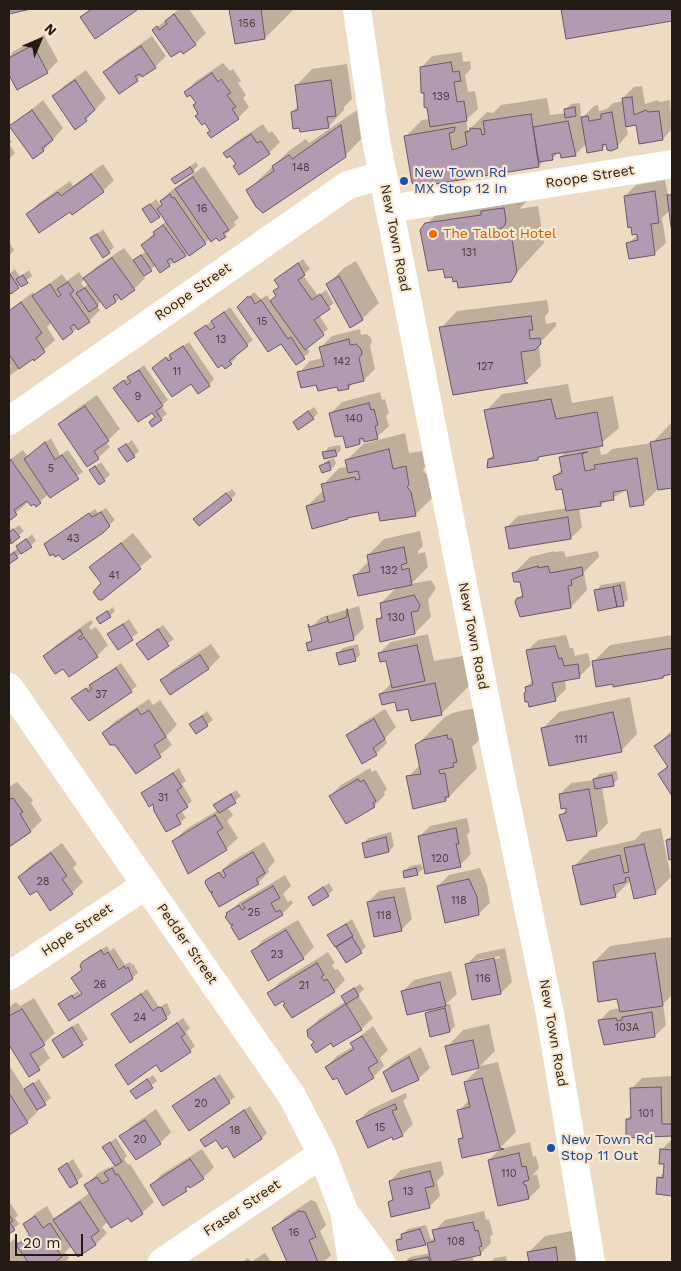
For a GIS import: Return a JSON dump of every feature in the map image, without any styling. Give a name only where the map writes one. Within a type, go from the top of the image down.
[{"type":"street","name":"New Town Road","points":[[358,9],[389,208],[550,1014],[591,1262]]},
{"type":"street","name":"Roope Street","points":[[389,208],[672,164]]},
{"type":"street","name":"Roope Street","points":[[9,421],[348,185],[383,175]]},
{"type":"street","name":"Pedder Street","points":[[9,687],[292,1096],[322,1154],[344,1212],[352,1262]]},
{"type":"street","name":"Hope Street","points":[[9,976],[146,885]]},
{"type":"street","name":"Fraser Street","points":[[162,1262],[322,1154]]},
{"type":"street","name":"Pedder Street","points":[[344,1212],[380,1262]]},
{"type":"building","points":[[9,9],[31,9],[9,14]]},
{"type":"building","points":[[92,9],[137,10],[95,39],[80,17]]},
{"type":"building","points":[[229,9],[261,9],[265,39],[235,44]]},
{"type":"building","points":[[561,9],[672,9],[672,21],[566,39]]},
{"type":"building","points":[[174,14],[196,45],[183,54],[181,51],[171,57],[152,30],[157,26],[159,30],[167,24],[165,21]]},
{"type":"building","points":[[33,45],[48,73],[17,90],[9,75],[9,58]]},
{"type":"building","points":[[141,46],[156,68],[142,77],[140,74],[135,76],[138,81],[119,94],[103,72]]},
{"type":"building","points":[[451,62],[453,72],[459,71],[461,81],[454,82],[457,102],[464,101],[467,121],[430,127],[427,108],[424,107],[424,93],[421,93],[420,67]]},
{"type":"building","points":[[212,73],[218,82],[221,79],[231,93],[227,95],[236,107],[232,109],[239,119],[211,138],[207,133],[210,131],[205,123],[202,125],[195,116],[198,114],[193,105],[196,103],[190,95],[187,97],[184,92]]},
{"type":"building","points":[[75,80],[95,110],[85,118],[87,121],[75,130],[52,96]]},
{"type":"building","points":[[331,80],[336,116],[327,117],[329,128],[300,132],[299,128],[293,129],[291,112],[298,110],[295,85]]},
{"type":"building","points":[[632,97],[634,115],[646,110],[648,112],[659,111],[663,140],[639,144],[636,125],[626,127],[622,98]]},
{"type":"building","points":[[575,107],[576,116],[565,118],[564,109]]},
{"type":"building","points":[[32,110],[53,140],[42,148],[44,151],[33,159],[9,126]]},
{"type":"building","points":[[612,112],[618,148],[611,151],[607,150],[606,144],[602,145],[603,150],[587,153],[581,117],[588,116],[589,121],[601,119],[601,114]]},
{"type":"building","points":[[531,114],[539,167],[417,187],[412,183],[404,136],[455,127],[454,132],[449,133],[452,150],[467,145],[465,132],[470,131],[470,128],[481,129],[482,135],[485,134],[483,121]]},
{"type":"building","points":[[568,121],[576,156],[561,158],[560,153],[552,154],[553,160],[539,162],[533,127]]},
{"type":"building","points":[[341,125],[346,157],[263,213],[256,207],[246,190],[274,171],[272,166],[289,155],[292,159]]},
{"type":"building","points":[[251,134],[257,143],[261,141],[270,154],[239,175],[233,166],[236,164],[230,156],[227,158],[223,153]]},
{"type":"building","points":[[190,167],[194,172],[175,184],[171,179]]},
{"type":"building","points":[[91,174],[104,192],[72,215],[70,212],[39,233],[26,214],[58,192],[61,196]]},
{"type":"building","points":[[193,177],[229,230],[223,233],[226,237],[219,241],[216,238],[211,242],[175,189]]},
{"type":"building","points":[[655,191],[659,223],[651,224],[655,255],[629,259],[626,243],[638,240],[637,234],[632,235],[631,227],[628,228],[624,196]]},
{"type":"building","points":[[170,194],[206,244],[189,256],[157,209],[162,205],[160,201]]},
{"type":"building","points":[[667,195],[672,195],[672,227],[671,227]]},
{"type":"building","points":[[150,204],[160,217],[151,223],[142,209]]},
{"type":"building","points":[[504,208],[505,225],[500,229],[490,231],[491,237],[511,233],[517,272],[511,282],[458,288],[457,281],[453,282],[452,277],[445,278],[443,269],[428,271],[420,230],[425,223],[481,215],[481,211]]},
{"type":"building","points":[[163,225],[186,256],[174,263],[171,258],[167,261],[170,266],[160,273],[141,245],[155,235],[153,232]]},
{"type":"building","points":[[97,234],[110,253],[103,258],[90,238]]},
{"type":"building","points":[[141,255],[152,271],[144,276],[133,260]]},
{"type":"building","points":[[112,258],[135,290],[121,300],[117,294],[113,296],[116,302],[106,309],[83,278]]},
{"type":"building","points":[[298,263],[305,275],[298,280],[312,300],[320,294],[330,309],[314,320],[324,335],[305,350],[270,301],[276,296],[273,291],[279,287],[274,280]]},
{"type":"building","points":[[10,274],[19,288],[11,294],[9,291]]},
{"type":"building","points":[[23,275],[28,283],[21,287],[16,279]]},
{"type":"building","points":[[339,276],[363,320],[350,328],[326,284]]},
{"type":"building","points":[[68,282],[74,291],[70,294],[90,322],[78,330],[74,324],[70,327],[73,332],[63,340],[32,296],[50,284],[58,297],[61,295],[57,289]]},
{"type":"building","points":[[85,288],[98,306],[89,312],[76,293]]},
{"type":"building","points":[[247,297],[251,297],[255,304],[261,300],[288,339],[291,337],[305,359],[296,365],[281,344],[268,352],[237,307]]},
{"type":"building","points":[[21,302],[42,333],[36,338],[45,352],[34,361],[33,359],[19,369],[9,354],[9,311]]},
{"type":"building","points":[[224,312],[248,346],[229,361],[232,364],[225,369],[222,365],[218,368],[194,333],[206,325],[210,330],[215,327],[211,321]]},
{"type":"building","points":[[531,316],[533,330],[529,330],[530,339],[540,338],[541,344],[535,350],[521,352],[525,382],[528,383],[453,395],[439,327]]},
{"type":"building","points":[[349,339],[350,345],[356,344],[361,349],[362,354],[359,358],[364,381],[348,385],[349,389],[338,391],[337,387],[318,391],[316,385],[301,388],[297,372],[324,366],[319,347]]},
{"type":"building","points":[[183,346],[210,386],[198,394],[191,384],[172,397],[152,368],[166,357],[168,361],[172,359],[169,355]]},
{"type":"building","points":[[139,370],[163,406],[156,411],[162,420],[152,427],[149,422],[155,417],[152,413],[138,422],[113,388],[124,380],[127,385],[131,382],[127,377]]},
{"type":"building","points":[[551,399],[556,419],[597,412],[603,446],[538,457],[538,460],[487,468],[488,459],[494,458],[484,410]]},
{"type":"building","points":[[369,403],[371,410],[374,409],[378,425],[375,426],[378,439],[364,442],[363,438],[359,439],[360,444],[346,448],[343,436],[335,437],[329,413]]},
{"type":"building","points":[[85,406],[109,441],[94,451],[99,459],[87,467],[58,424]]},
{"type":"building","points":[[308,411],[314,419],[298,430],[293,422]]},
{"type":"building","points":[[672,438],[672,488],[658,490],[650,442]]},
{"type":"building","points":[[45,442],[55,460],[62,455],[79,479],[50,498],[24,459]]},
{"type":"building","points":[[126,444],[135,457],[127,462],[118,449]]},
{"type":"building","points":[[389,449],[393,469],[406,466],[409,485],[407,487],[411,492],[416,516],[380,521],[378,512],[347,518],[312,529],[306,506],[325,501],[321,484],[355,477],[356,480],[360,479],[358,471],[348,473],[345,460]]},
{"type":"building","points":[[335,450],[337,456],[324,459],[322,452]]},
{"type":"building","points":[[587,452],[582,454],[585,471],[595,469],[594,465],[637,458],[644,505],[630,507],[627,490],[613,492],[614,500],[600,502],[601,506],[566,511],[562,489],[556,490],[553,476],[562,473],[559,457]]},
{"type":"building","points":[[11,460],[41,503],[36,507],[34,504],[31,506],[27,501],[14,510],[17,515],[9,521],[9,462]]},
{"type":"building","points":[[329,462],[331,470],[322,473],[319,466]]},
{"type":"building","points":[[95,466],[105,481],[99,485],[89,470]]},
{"type":"building","points":[[226,493],[232,500],[199,526],[193,519]]},
{"type":"building","points":[[101,512],[110,526],[103,533],[63,560],[59,555],[55,557],[53,554],[50,556],[44,544],[89,513],[92,517]]},
{"type":"building","points":[[568,517],[571,539],[509,549],[505,527]]},
{"type":"building","points":[[13,529],[20,537],[11,544],[9,532]]},
{"type":"building","points":[[26,539],[32,547],[21,554],[16,546]]},
{"type":"building","points":[[121,543],[141,569],[102,600],[99,600],[93,592],[101,583],[89,567]]},
{"type":"building","points":[[404,547],[407,563],[401,565],[402,570],[409,568],[412,585],[358,596],[353,575],[370,572],[367,555]]},
{"type":"building","points":[[14,552],[18,558],[9,564],[9,556]]},
{"type":"building","points":[[538,566],[538,568],[548,566],[550,573],[582,567],[583,575],[571,580],[572,585],[568,586],[571,608],[520,617],[515,602],[517,598],[523,597],[520,582],[514,582],[512,573]]},
{"type":"building","points":[[620,585],[624,606],[617,607],[613,587]]},
{"type":"building","points":[[613,587],[617,607],[598,611],[594,590]]},
{"type":"building","points":[[414,595],[420,605],[418,611],[411,612],[415,634],[380,642],[376,619],[382,618],[380,603]]},
{"type":"building","points":[[347,609],[354,640],[308,651],[306,643],[312,641],[308,624],[310,627],[328,621],[327,616],[329,623],[347,617]]},
{"type":"building","points":[[107,611],[111,617],[100,624],[96,618]]},
{"type":"building","points":[[123,624],[133,640],[118,650],[107,634]]},
{"type":"building","points":[[158,629],[169,646],[148,660],[136,644]]},
{"type":"building","points":[[80,630],[83,635],[78,638],[80,640],[84,637],[98,657],[69,677],[63,669],[55,674],[43,656]]},
{"type":"building","points":[[417,645],[425,681],[392,688],[386,661],[380,662],[378,653]]},
{"type":"building","points":[[555,646],[559,659],[562,658],[564,666],[578,664],[580,678],[552,683],[556,701],[529,707],[528,702],[525,702],[525,687],[533,685],[526,650]]},
{"type":"building","points":[[672,648],[672,674],[663,676],[663,678],[613,687],[613,684],[596,687],[592,661]]},
{"type":"building","points":[[353,649],[356,661],[339,665],[336,653]]},
{"type":"building","points":[[200,655],[209,669],[170,695],[160,680]]},
{"type":"building","points":[[116,668],[132,692],[89,721],[71,698],[86,688],[88,692],[92,689],[89,685]]},
{"type":"building","points":[[435,683],[442,715],[411,721],[408,709],[397,711],[395,702],[382,705],[379,694]]},
{"type":"building","points":[[137,709],[141,715],[149,710],[166,737],[154,745],[161,757],[136,774],[115,745],[110,745],[102,733]]},
{"type":"building","points":[[613,712],[622,752],[549,766],[541,728]]},
{"type":"building","points":[[202,716],[208,726],[196,734],[189,724]]},
{"type":"building","points":[[374,719],[385,739],[373,748],[377,755],[362,764],[346,735]]},
{"type":"building","points":[[672,734],[672,796],[658,774],[668,767],[654,746]]},
{"type":"building","points":[[447,735],[448,739],[452,739],[457,762],[453,763],[454,767],[439,770],[440,774],[445,773],[449,797],[445,797],[446,801],[413,809],[406,776],[421,774],[415,745],[423,740]]},
{"type":"building","points":[[173,773],[182,787],[177,790],[188,807],[176,815],[181,824],[166,832],[154,811],[153,804],[149,807],[141,793]]},
{"type":"building","points":[[612,775],[614,786],[595,789],[593,779]]},
{"type":"building","points":[[358,779],[360,782],[364,780],[376,801],[373,803],[375,807],[346,824],[329,796]]},
{"type":"building","points":[[589,789],[597,836],[567,841],[559,815],[566,813],[566,808],[561,809],[559,794]]},
{"type":"building","points":[[231,794],[236,803],[219,813],[213,805]]},
{"type":"building","points":[[9,797],[10,799],[13,798],[23,812],[20,814],[31,832],[9,847]]},
{"type":"building","points":[[215,815],[223,828],[217,832],[227,850],[188,874],[172,841]]},
{"type":"building","points":[[456,828],[459,844],[456,844],[461,867],[425,874],[418,836]]},
{"type":"building","points":[[386,837],[389,852],[365,858],[362,843]]},
{"type":"building","points":[[672,839],[672,859],[669,860],[666,840]]},
{"type":"building","points":[[644,844],[656,894],[634,899],[629,877],[625,878],[626,882],[613,885],[616,897],[581,905],[572,866],[620,855],[624,873],[629,872],[624,848]]},
{"type":"building","points":[[253,852],[265,873],[256,879],[259,884],[219,907],[211,893],[213,892],[210,892],[205,883],[206,880],[219,872],[223,878],[226,876],[223,870]]},
{"type":"building","points":[[51,853],[67,876],[62,879],[73,894],[50,911],[37,891],[30,895],[18,877]]},
{"type":"building","points":[[416,868],[418,875],[404,878],[403,871]]},
{"type":"building","points":[[469,879],[477,897],[479,915],[445,923],[437,886]]},
{"type":"building","points":[[273,886],[280,898],[271,903],[276,912],[280,910],[283,915],[239,940],[231,927],[233,924],[231,925],[225,917],[226,913],[239,905],[242,910],[245,908],[242,904]]},
{"type":"building","points":[[323,887],[329,896],[313,906],[308,897]]},
{"type":"building","points":[[394,897],[402,931],[374,937],[367,902]]},
{"type":"building","points":[[346,924],[353,936],[335,947],[327,935]]},
{"type":"building","points":[[286,930],[304,959],[268,981],[251,951]]},
{"type":"building","points":[[352,937],[362,953],[346,963],[336,947]]},
{"type":"building","points":[[101,950],[104,955],[108,952],[119,970],[124,966],[126,969],[128,967],[133,979],[69,1021],[58,1004],[72,995],[74,999],[82,994],[71,978],[82,970],[80,966],[82,962]]},
{"type":"building","points":[[655,953],[663,1006],[620,1012],[617,999],[598,1002],[593,962]]},
{"type":"building","points":[[494,958],[501,994],[472,1000],[465,964]]},
{"type":"building","points":[[317,963],[324,975],[321,977],[324,981],[327,979],[335,992],[292,1018],[283,1005],[285,1004],[283,1001],[275,1006],[267,993]]},
{"type":"building","points":[[440,982],[446,1006],[407,1015],[401,991]]},
{"type":"building","points":[[354,988],[359,996],[346,1004],[341,996]]},
{"type":"building","points":[[141,994],[153,1011],[158,1007],[162,1008],[167,1019],[130,1043],[111,1014]]},
{"type":"building","points":[[346,1004],[362,1030],[333,1047],[331,1043],[316,1053],[311,1045],[314,1042],[308,1037],[307,1030]]},
{"type":"building","points":[[445,1008],[450,1032],[430,1037],[425,1013]]},
{"type":"building","points":[[22,1009],[45,1045],[30,1054],[40,1070],[29,1077],[9,1045],[9,1016]]},
{"type":"building","points":[[652,1012],[655,1037],[604,1045],[598,1020],[616,1018],[617,1021],[622,1020],[622,1017]]},
{"type":"building","points":[[177,1023],[185,1034],[181,1037],[191,1052],[161,1072],[156,1065],[128,1085],[115,1065]]},
{"type":"building","points":[[72,1027],[83,1045],[63,1058],[52,1040]]},
{"type":"building","points":[[362,1036],[378,1062],[368,1068],[374,1078],[346,1095],[337,1078],[333,1080],[325,1067],[354,1049],[350,1043]]},
{"type":"building","points":[[473,1040],[479,1068],[452,1075],[445,1046]]},
{"type":"building","points":[[409,1057],[419,1080],[392,1092],[383,1072]]},
{"type":"building","points":[[214,1078],[230,1103],[189,1131],[172,1106]]},
{"type":"building","points":[[482,1078],[500,1148],[504,1149],[462,1158],[458,1139],[463,1138],[457,1110],[470,1107],[464,1082]]},
{"type":"building","points":[[147,1079],[153,1088],[136,1099],[130,1091]]},
{"type":"building","points":[[33,1083],[46,1105],[37,1110],[24,1089]]},
{"type":"building","points":[[661,1087],[662,1124],[672,1124],[672,1136],[626,1138],[626,1119],[631,1119],[630,1088]]},
{"type":"building","points":[[9,1093],[28,1123],[9,1135]]},
{"type":"building","points":[[395,1104],[397,1109],[392,1111],[403,1136],[393,1140],[392,1137],[368,1148],[356,1121]]},
{"type":"building","points":[[244,1110],[262,1139],[234,1158],[227,1146],[222,1149],[216,1140],[205,1147],[200,1140]]},
{"type":"building","points":[[145,1120],[161,1144],[136,1160],[119,1136]]},
{"type":"building","points":[[110,1142],[122,1162],[115,1166],[102,1147]]},
{"type":"building","points":[[660,1149],[672,1150],[672,1196],[656,1194],[657,1177],[663,1178],[664,1164],[659,1164]]},
{"type":"building","points":[[519,1153],[522,1167],[526,1166],[529,1180],[523,1182],[526,1185],[529,1199],[498,1206],[488,1160]]},
{"type":"building","points":[[190,1159],[204,1179],[190,1188],[188,1186],[185,1188],[187,1191],[163,1206],[150,1185]]},
{"type":"building","points":[[67,1163],[78,1183],[70,1188],[58,1169]]},
{"type":"building","points":[[112,1168],[116,1175],[118,1174],[143,1214],[131,1222],[128,1218],[111,1228],[84,1185],[97,1177],[102,1184],[109,1180],[104,1173]]},
{"type":"building","points":[[430,1171],[434,1186],[425,1188],[430,1208],[391,1217],[388,1202],[393,1200],[389,1181]]},
{"type":"building","points":[[80,1202],[99,1231],[91,1237],[96,1245],[78,1257],[53,1220]]},
{"type":"building","points":[[299,1211],[305,1212],[316,1237],[309,1240],[318,1262],[287,1262],[272,1228]]},
{"type":"building","points":[[9,1214],[13,1221],[10,1223],[15,1230],[9,1234]]},
{"type":"building","points":[[35,1216],[43,1228],[50,1223],[61,1240],[54,1245],[62,1257],[55,1262],[28,1262],[16,1245],[30,1236],[23,1224]]},
{"type":"building","points":[[473,1222],[475,1231],[478,1230],[482,1246],[479,1247],[481,1255],[447,1262],[431,1262],[427,1243],[435,1241],[432,1230]]},
{"type":"building","points":[[420,1229],[426,1245],[398,1251],[396,1240],[402,1239],[401,1234]]},
{"type":"building","points":[[556,1247],[558,1262],[529,1262],[527,1252]]},
{"type":"building","points":[[428,1257],[430,1262],[403,1262]]},
{"type":"place","name":"New Town Rd MX Stop 12 In","points":[[404,181]]},
{"type":"place","name":"The Talbot Hotel","points":[[433,234]]},
{"type":"place","name":"New Town Rd Stop 11 Out","points":[[551,1148]]}]
